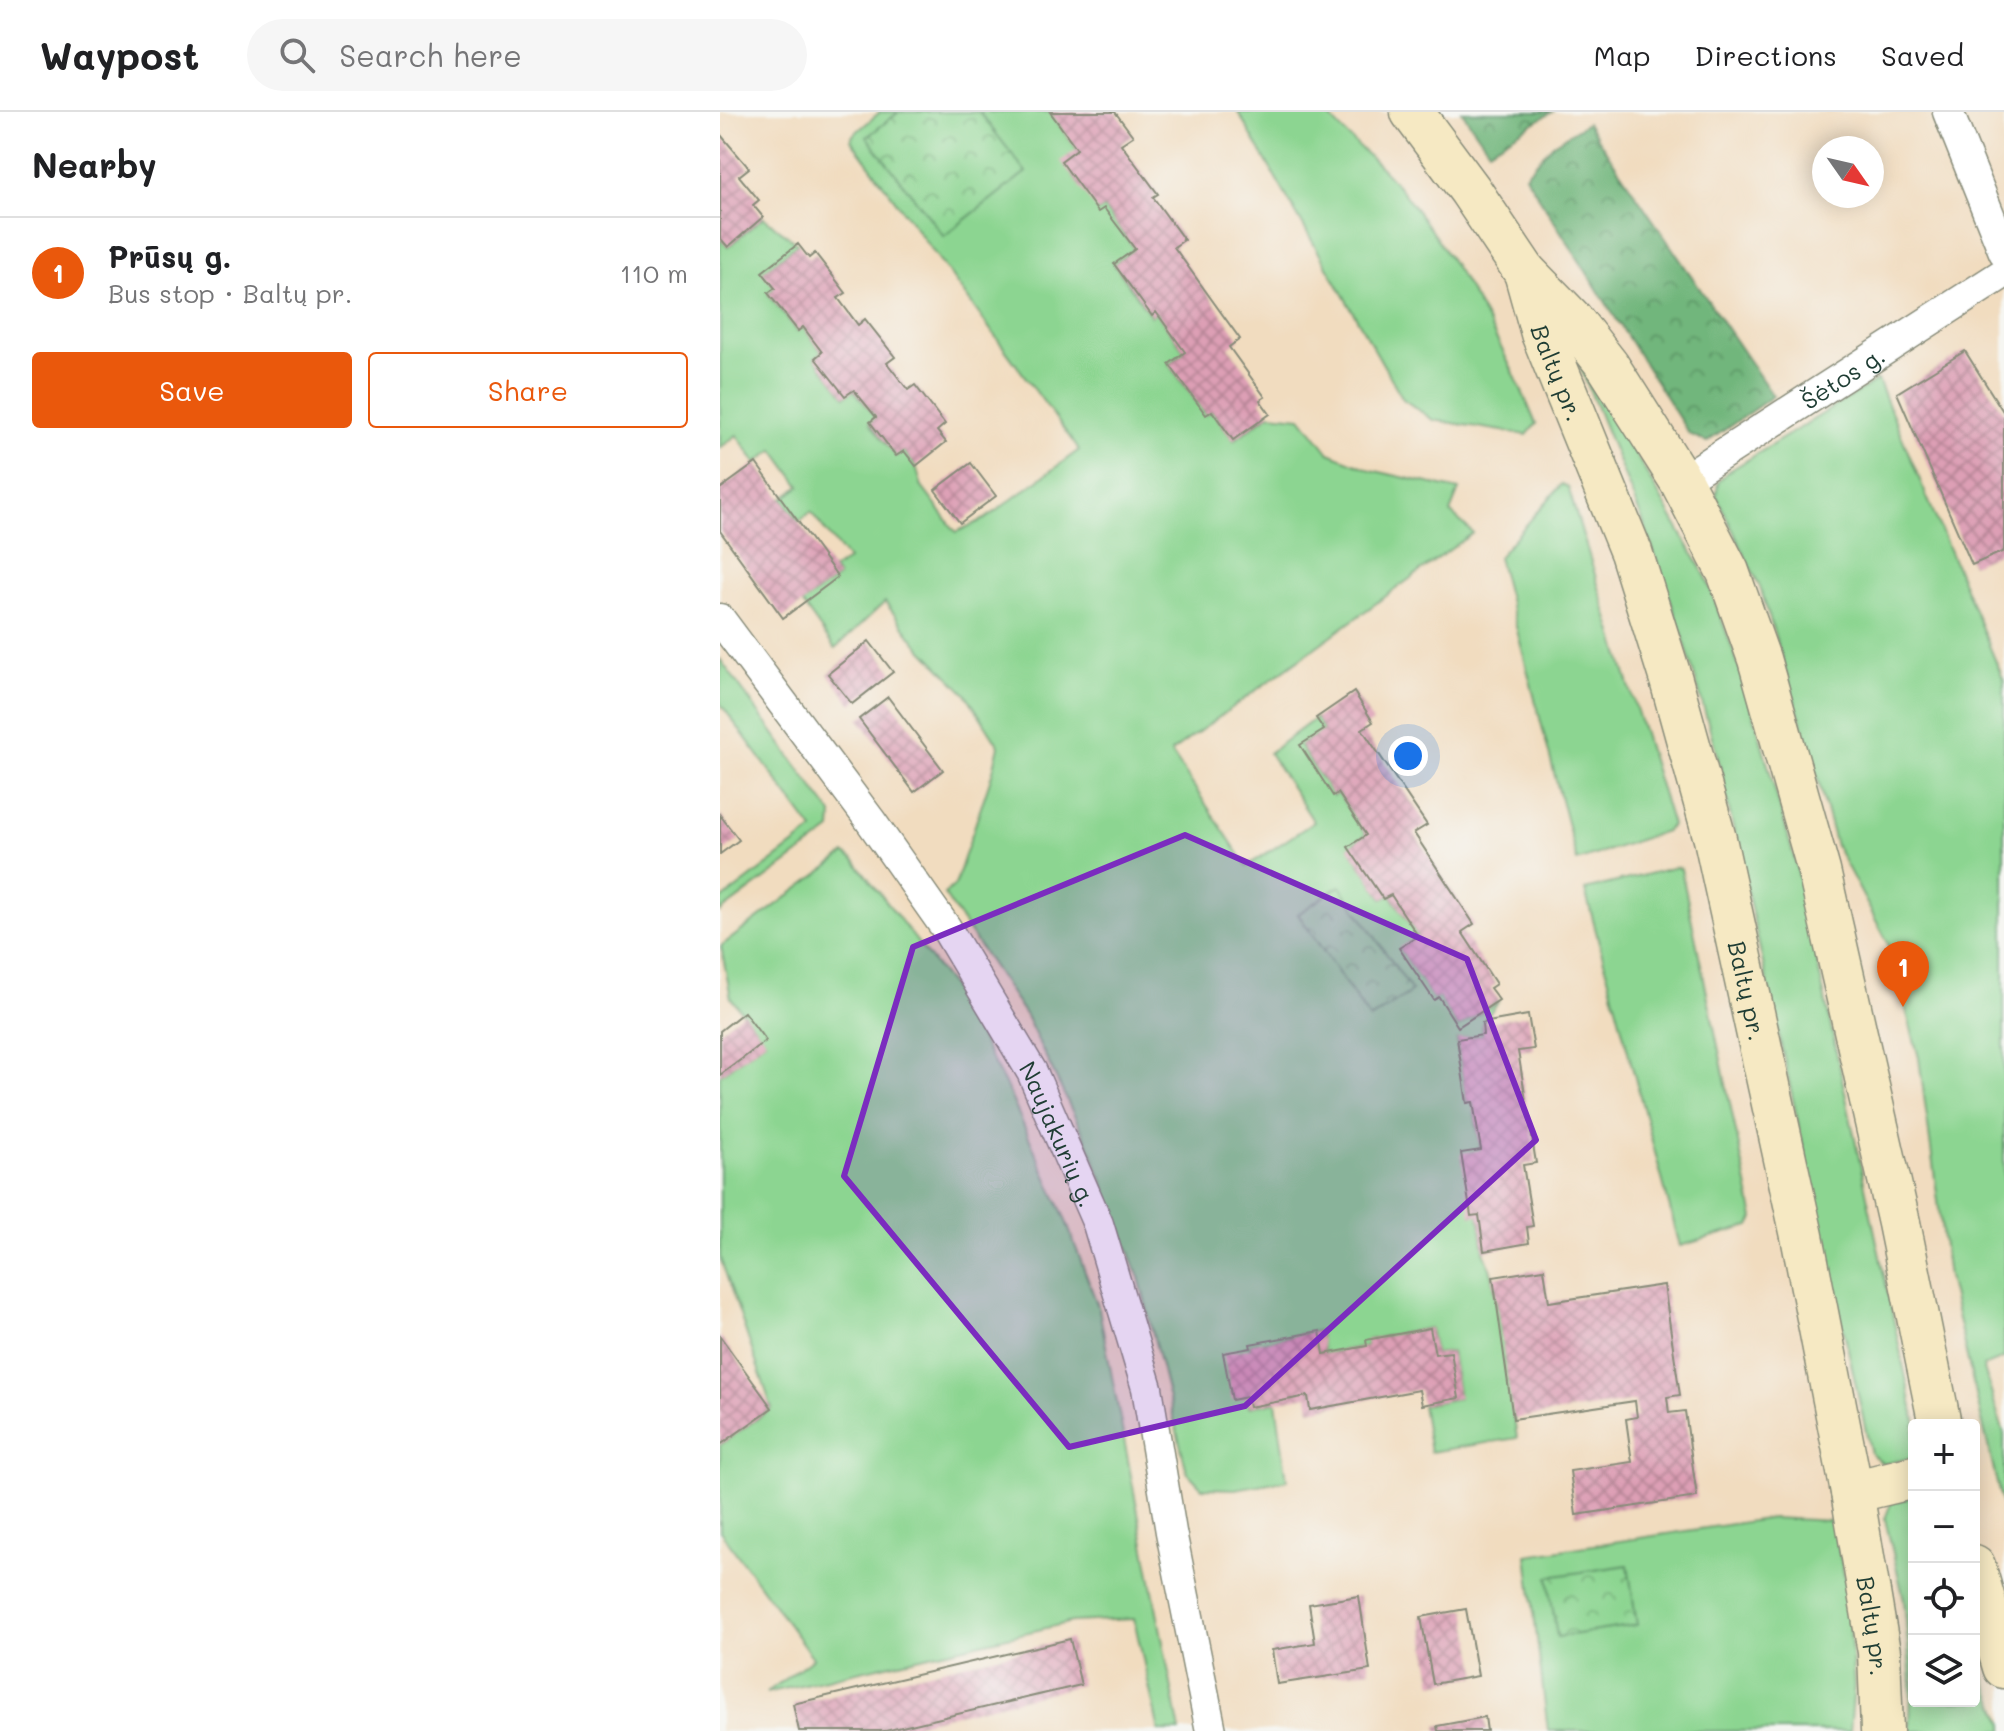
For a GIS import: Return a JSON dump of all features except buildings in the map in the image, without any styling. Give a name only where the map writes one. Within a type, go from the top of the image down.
[{"type":"street","name":"Baltų pr.","points":[[1412,112],[1525,272],[1572,320],[1608,366],[1681,481],[1728,572],[1759,659],[1819,871],[1899,1223],[1939,1419]]},
{"type":"street","points":[[1948,112],[2004,252]]},
{"type":"street","name":"Baltų pr.","points":[[1525,272],[1542,333],[1631,552],[1711,824],[1799,1221],[1852,1492],[1879,1652],[1882,1731]]},
{"type":"street","name":"Šėtos g.","points":[[1681,481],[2004,273]]},
{"type":"street","name":"Naujakurių g.","points":[[720,619],[870,820],[946,928],[1032,1072],[1098,1224],[1147,1388],[1171,1532],[1211,1731]]},
{"type":"street","points":[[1852,1492],[1908,1478]]},
{"type":"street","points":[[1988,1589],[2004,1667]]},
{"type":"highlighted area","points":[[1185,835],[1467,959],[1536,1140],[1245,1406],[1069,1447],[844,1176],[913,947]]},
{"type":"green space","points":[[880,112],[899,112],[868,137],[1025,172],[979,112],[1050,112],[1077,149],[1098,212],[1104,208],[1135,249],[1114,264],[1151,316],[1156,312],[1185,352],[1169,364],[1206,415],[1212,411],[1234,440],[1270,414],[1301,417],[1329,453],[1371,470],[1459,490],[1450,512],[1473,533],[1171,752],[1247,866],[1314,822],[1269,753],[1316,718],[1324,730],[1300,746],[1333,796],[1338,793],[1366,835],[1349,847],[1383,899],[1391,895],[1418,936],[1400,949],[1434,1000],[1439,997],[1458,1027],[1499,1001],[1482,1023],[1483,1035],[1457,1040],[1467,1102],[1473,1102],[1481,1150],[1479,1215],[1484,1251],[1493,1277],[1517,1438],[1430,1452],[1422,1405],[1459,1398],[1451,1352],[1435,1354],[1430,1328],[1367,1340],[1367,1346],[1324,1354],[1319,1331],[1250,1344],[1249,1407],[1276,1402],[1287,1480],[1235,1489],[1202,1488],[1187,1472],[1139,1277],[1090,1148],[1026,1016],[944,894],[955,885],[999,746],[966,694],[917,644],[885,602],[835,649],[802,603],[838,577],[833,569],[848,560],[811,512],[799,522],[783,499],[800,486],[774,450],[756,463],[737,435],[720,448],[720,238],[728,247],[763,217],[798,244],[763,272],[775,288],[768,294],[797,331],[803,327],[822,352],[815,358],[845,396],[854,390],[876,417],[870,423],[896,456],[904,451],[916,466],[922,487],[956,532],[985,519],[1079,450],[851,140]]},
{"type":"green space","points":[[899,112],[979,112],[1026,172],[944,236],[867,137]]},
{"type":"green space","points":[[1238,112],[1326,112],[1393,180],[1460,274],[1493,333],[1536,424],[1527,435],[1433,420],[1403,399]]},
{"type":"green space","points":[[1462,112],[1552,112],[1489,150]]},
{"type":"green space","points":[[1587,123],[1773,396],[1707,442],[1689,434],[1525,175],[1553,144]]},
{"type":"green space","points":[[1584,364],[1706,577],[1744,680],[1797,868],[1915,1419],[1908,1419],[1908,1459],[1883,1464],[1871,1454],[1717,754],[1683,636],[1644,524],[1580,366]]},
{"type":"green space","points":[[1878,380],[2004,681],[2004,1358],[1983,1366],[2004,1434],[2004,1513],[1948,1277],[1919,1058],[1888,943],[1836,846],[1760,587],[1716,495],[1718,483],[1726,473]]},
{"type":"green space","points":[[1562,484],[1568,487],[1672,825],[1666,831],[1577,861],[1498,557]]},
{"type":"green space","points":[[720,659],[832,814],[831,830],[720,912],[720,901],[813,830],[720,703]]},
{"type":"green space","points":[[845,854],[855,861],[952,987],[1006,1086],[1064,1216],[1099,1309],[1180,1731],[1159,1731],[1134,1619],[1072,1622],[766,1693],[813,1658],[720,1531],[720,1445],[772,1408],[720,1257],[720,1075],[765,1041],[731,998],[721,946]]},
{"type":"green space","points":[[1676,867],[1681,869],[1754,1218],[1750,1226],[1680,1246],[1585,890]]},
{"type":"green space","points":[[1340,886],[1412,991],[1370,1019],[1298,914]]},
{"type":"green space","points":[[1908,1498],[1908,1646],[1904,1599],[1885,1519],[1891,1503]]},
{"type":"green space","points":[[1772,1518],[1832,1521],[1847,1587],[1854,1685],[1850,1731],[1548,1731],[1527,1555]]},
{"type":"green space","points":[[1628,1565],[1637,1625],[1557,1637],[1548,1577]]},
{"type":"green space","points":[[1980,1667],[2004,1724],[2004,1731],[1910,1731],[1910,1707],[1980,1707]]},
{"type":"place","name":"Prūsų g.","points":[[1903,1007]]}]
